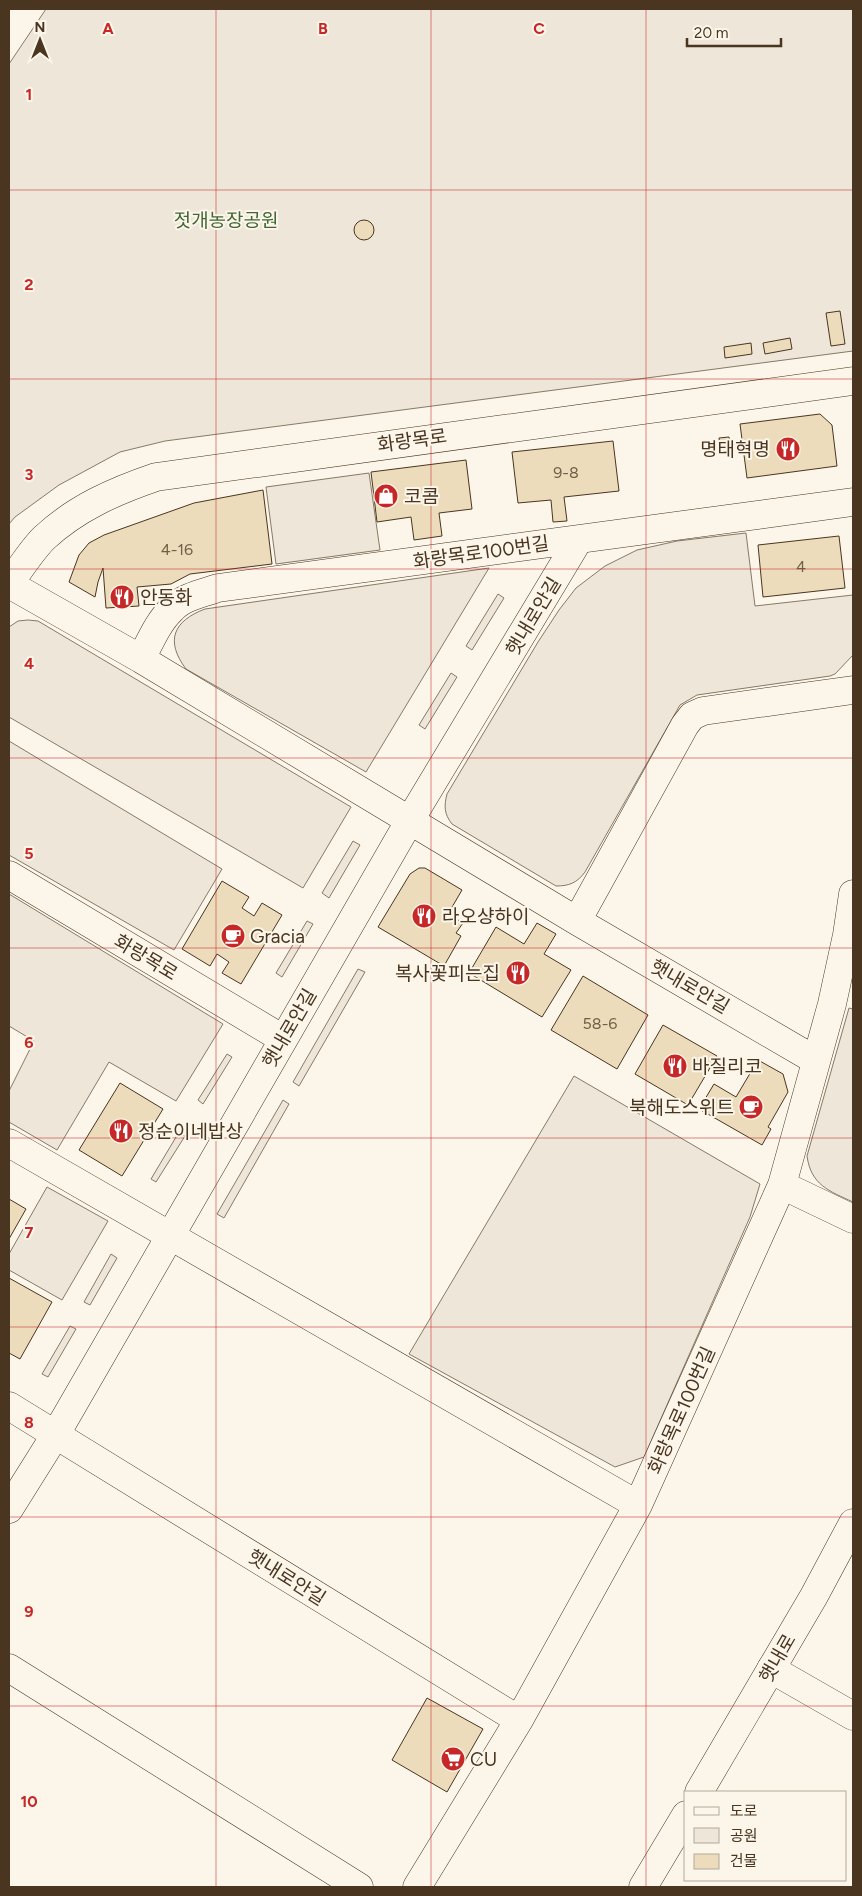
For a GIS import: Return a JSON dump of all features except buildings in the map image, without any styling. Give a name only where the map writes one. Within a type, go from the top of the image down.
[{"type":"street","name":"화랑목로","points":[[410,820],[141,659],[9,584],[43,539],[82,508],[120,490],[156,477],[448,435],[853,381]]},
{"type":"street","name":"화랑목로100번길","points":[[141,659],[160,624],[173,608],[191,597],[218,588],[853,502]]},
{"type":"street","name":"햇내로안길","points":[[9,1509],[56,1434],[410,820],[579,539]]},
{"type":"street","points":[[577,920],[692,716],[703,711],[853,690]]},
{"type":"street","name":"햇내로안길","points":[[410,820],[815,1060]]},
{"type":"street","name":"화랑목로","points":[[9,875],[283,1039]]},
{"type":"street","name":"화랑목로100번길","points":[[417,1887],[519,1720],[638,1505],[782,1186],[815,1060],[832,1004],[847,935],[853,894]]},
{"type":"street","points":[[9,1143],[169,1237],[638,1505]]},
{"type":"street","points":[[782,1186],[853,1219]]},
{"type":"street","points":[[9,1406],[56,1434]]},
{"type":"street","name":"햇내로안길","points":[[56,1434],[519,1720]]},
{"type":"street","name":"햇내로","points":[[700,1791],[814,1596],[853,1523]]},
{"type":"street","points":[[9,1668],[359,1887]]},
{"type":"street","points":[[771,1669],[853,1716]]},
{"type":"street","points":[[643,1887],[684,1818]]},
{"type":"green space","name":"젓개농장공원","points":[[46,9],[853,9],[853,351],[165,441],[120,452],[59,485],[15,517],[9,524],[9,64]]},
{"type":"green space","points":[[369,473],[380,550],[276,564],[266,487]]},
{"type":"green space","points":[[746,533],[755,606],[853,595],[853,655],[835,674],[697,695],[680,705],[585,872],[572,883],[556,886],[452,824],[445,810],[447,794],[538,642],[576,588],[605,566],[637,550],[677,541]]},
{"type":"green space","points":[[489,568],[366,772],[186,669],[179,659],[176,650],[174,641],[179,626],[194,614],[205,609]]},
{"type":"green space","points":[[498,594],[504,598],[472,650],[466,646]]},
{"type":"green space","points":[[18,621],[38,621],[351,807],[303,888],[9,717],[9,627]]},
{"type":"green space","points":[[451,673],[457,677],[425,729],[419,725]]},
{"type":"green space","points":[[9,741],[222,869],[174,950],[9,855]]},
{"type":"green space","points":[[353,841],[360,845],[329,898],[322,893]]},
{"type":"green space","points":[[9,894],[223,1024],[176,1101],[109,1062],[57,1150],[9,1122],[9,1091],[34,1041],[9,1026]]},
{"type":"green space","points":[[307,921],[313,924],[282,977],[276,973]]},
{"type":"green space","points":[[358,969],[365,972],[299,1086],[293,1082]]},
{"type":"green space","points":[[849,1008],[853,1009],[853,1202],[822,1186],[812,1174],[807,1156]]},
{"type":"green space","points":[[227,1054],[232,1057],[203,1104],[198,1100]]},
{"type":"green space","points":[[574,1076],[760,1184],[750,1217],[644,1457],[615,1467],[409,1354]]},
{"type":"green space","points":[[283,1100],[289,1104],[224,1218],[217,1214]]},
{"type":"green space","points":[[179,1132],[185,1136],[156,1182],[151,1179]]},
{"type":"green space","points":[[47,1187],[108,1221],[62,1300],[9,1270],[9,1254]]},
{"type":"green space","points":[[111,1254],[117,1258],[90,1305],[84,1302]]},
{"type":"green space","points":[[70,1326],[76,1329],[48,1377],[42,1374]]},
{"type":"place","name":"명태혁명","points":[[788,449]]},
{"type":"place","name":"코콤","points":[[386,496]]},
{"type":"place","name":"안동화","points":[[122,597]]},
{"type":"place","name":"라오샹하이","points":[[424,916]]},
{"type":"place","name":"Gracia","points":[[233,936]]},
{"type":"place","name":"복사꽃피는집","points":[[518,973]]},
{"type":"place","name":"바질리코","points":[[675,1066]]},
{"type":"place","name":"북해도스위트","points":[[751,1107]]},
{"type":"place","name":"정순이네밥상","points":[[121,1131]]},
{"type":"place","name":"CU","points":[[453,1759]]}]
